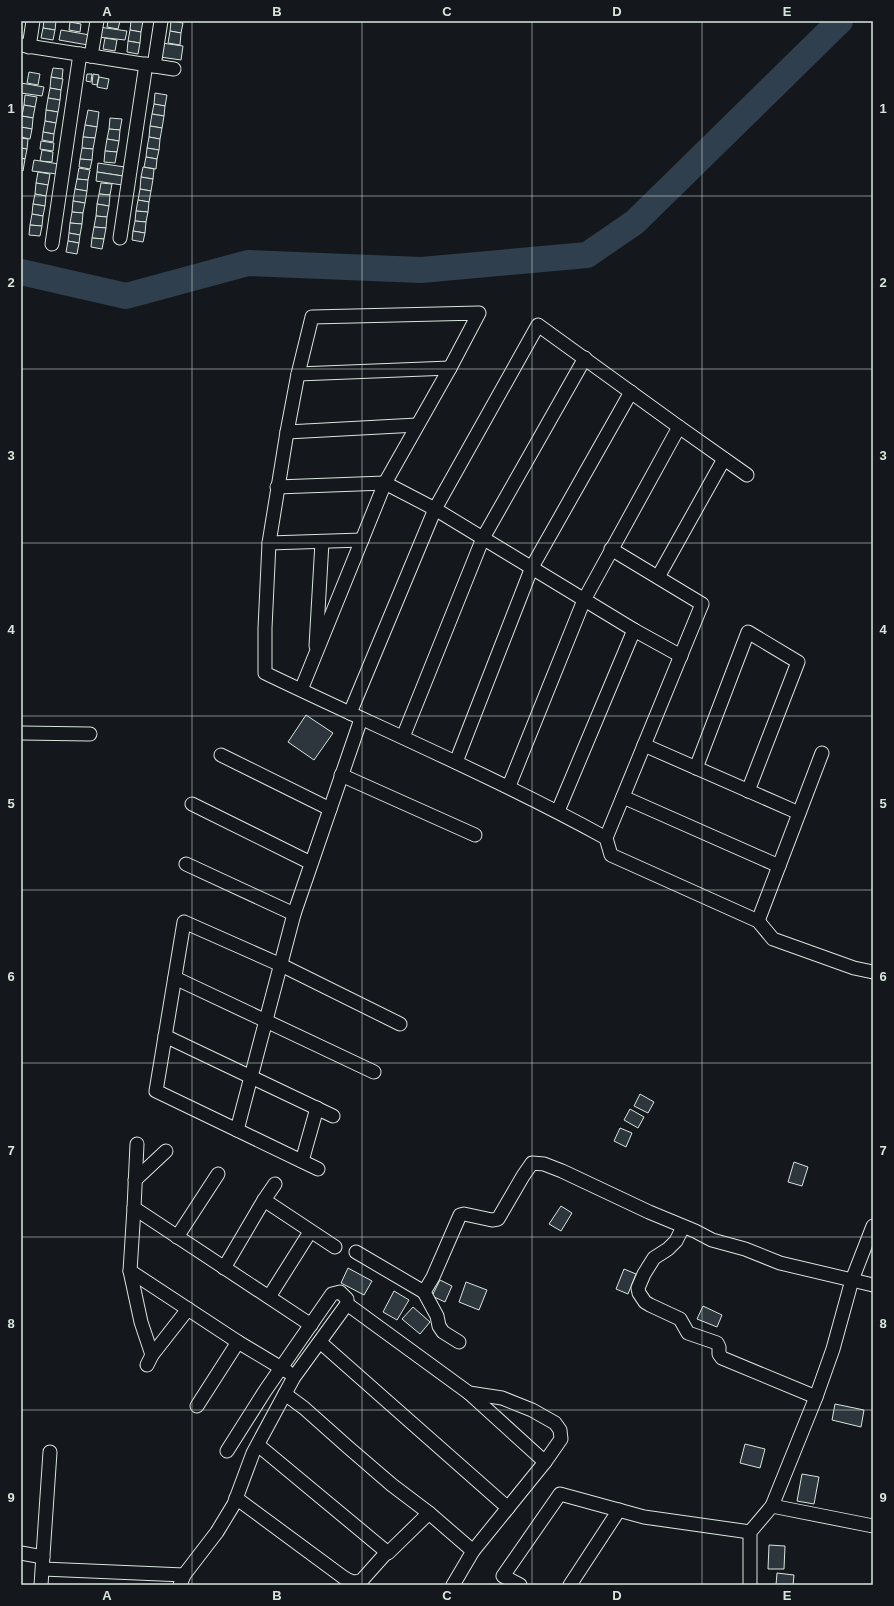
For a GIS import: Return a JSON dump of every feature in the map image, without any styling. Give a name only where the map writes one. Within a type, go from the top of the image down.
[{"type":"street","points":[[33,21],[25,46],[174,69]]},
{"type":"street","points":[[52,244],[86,55],[97,21]]},
{"type":"street","points":[[120,238],[150,65],[161,21]]},
{"type":"street","points":[[301,690],[385,483],[416,425],[450,368],[479,313],[312,317],[298,374],[277,488],[269,543],[265,628],[265,673],[402,738],[509,786],[606,838]]},
{"type":"street","points":[[237,1130],[294,914],[341,776],[356,716],[435,509],[538,325],[747,475]]},
{"type":"street","points":[[402,738],[483,538],[585,358]]},
{"type":"street","points":[[298,374],[450,368]]},
{"type":"street","points":[[456,762],[532,568],[631,392]]},
{"type":"street","points":[[287,432],[416,425]]},
{"type":"street","points":[[509,786],[584,600],[679,427]]},
{"type":"street","points":[[658,577],[724,459]]},
{"type":"street","points":[[277,488],[385,483],[435,509],[634,630],[681,656]]},
{"type":"street","points":[[269,543],[362,540]]},
{"type":"street","points":[[316,656],[322,542]]},
{"type":"street","points":[[611,549],[702,604],[606,838],[611,855],[758,921],[773,939],[854,968],[873,972]]},
{"type":"street","points":[[558,811],[634,630]]},
{"type":"street","points":[[696,768],[748,632],[798,662],[748,791]]},
{"type":"street","points":[[21,733],[90,734]]},
{"type":"street","points":[[644,746],[799,813]]},
{"type":"street","points":[[758,921],[822,753]]},
{"type":"street","points":[[221,754],[330,809]]},
{"type":"street","points":[[341,776],[475,835]]},
{"type":"street","points":[[623,796],[778,866]]},
{"type":"street","points":[[192,804],[311,863]]},
{"type":"street","points":[[186,864],[294,914]]},
{"type":"street","points":[[318,1169],[156,1091],[184,922],[281,965],[400,1024]]},
{"type":"street","points":[[175,978],[374,1072]]},
{"type":"street","points":[[165,1036],[332,1116]]},
{"type":"street","points":[[302,1161],[317,1108]]},
{"type":"street","points":[[137,1144],[130,1271],[150,1360],[188,1309]]},
{"type":"street","points":[[135,1180],[166,1151]]},
{"type":"street","points":[[424,1292],[433,1277],[460,1215],[464,1214],[492,1220],[498,1219],[532,1163],[544,1164],[562,1171],[712,1240],[745,1249],[780,1263],[873,1285]]},
{"type":"street","points":[[177,1237],[218,1174]]},
{"type":"street","points":[[224,1268],[275,1184]]},
{"type":"street","points":[[264,1200],[335,1248]]},
{"type":"street","points":[[134,1208],[311,1325]]},
{"type":"street","points":[[750,1585],[750,1532],[772,1506],[816,1397],[833,1349],[852,1280],[873,1226]]},
{"type":"street","points":[[684,1227],[676,1241],[668,1249],[654,1258],[644,1274],[638,1288],[639,1293],[645,1302],[680,1319],[688,1333],[717,1343],[719,1347],[718,1354],[722,1358],[816,1397]]},
{"type":"street","points":[[269,1297],[310,1232]]},
{"type":"street","points":[[356,1252],[424,1292],[437,1316],[439,1326],[443,1332],[459,1342]]},
{"type":"street","points":[[130,1271],[238,1342],[283,1367],[294,1377]]},
{"type":"street","points":[[21,1554],[43,1563],[182,1580],[217,1532],[234,1504],[253,1453],[294,1377],[347,1304],[348,1299],[344,1294],[340,1292],[332,1294],[265,1391],[227,1451]]},
{"type":"street","points":[[347,1304],[469,1393],[545,1462]]},
{"type":"street","points":[[197,1406],[238,1342]]},
{"type":"street","points":[[320,1342],[508,1508]]},
{"type":"street","points":[[453,1585],[473,1552],[561,1440],[560,1430],[555,1423],[532,1410],[502,1398],[469,1393]]},
{"type":"street","points":[[285,1394],[304,1408],[392,1485],[430,1513],[473,1552]]},
{"type":"street","points":[[258,1445],[387,1552]]},
{"type":"street","points":[[41,1585],[50,1452]]},
{"type":"street","points":[[520,1585],[503,1576],[560,1494],[644,1517],[750,1532]]},
{"type":"street","points":[[236,1498],[343,1577],[352,1582],[362,1580],[387,1552],[389,1553],[430,1513]]},
{"type":"street","points":[[772,1506],[873,1526]]},
{"type":"street","points":[[570,1585],[619,1510]]},
{"type":"building","points":[[44,21],[56,21],[55,30],[43,28]]},
{"type":"building","points":[[108,21],[120,21],[118,29],[107,27]]},
{"type":"building","points":[[131,21],[143,21],[141,32],[130,30]]},
{"type":"building","points":[[171,21],[183,23],[181,33],[170,31]]},
{"type":"building","points":[[70,22],[81,24],[80,32],[69,30]]},
{"type":"building","points":[[99,27],[127,31],[125,40],[98,37]]},
{"type":"building","points":[[43,28],[55,30],[53,40],[41,38]]},
{"type":"building","points":[[61,30],[90,35],[88,45],[59,40]]},
{"type":"building","points":[[130,30],[141,32],[140,43],[128,41]]},
{"type":"building","points":[[170,31],[181,33],[180,45],[168,43]]},
{"type":"building","points":[[105,38],[117,40],[115,51],[103,49]]},
{"type":"building","points":[[128,41],[140,43],[138,54],[127,52]]},
{"type":"building","points":[[162,43],[183,46],[181,60],[160,57]]},
{"type":"building","points":[[53,68],[63,69],[62,79],[51,77]]},
{"type":"building","points":[[29,72],[40,74],[38,85],[27,83]]},
{"type":"building","points":[[87,74],[92,74],[91,82],[86,81]]},
{"type":"building","points":[[93,74],[99,75],[97,85],[92,84]]},
{"type":"building","points":[[51,77],[63,79],[61,90],[50,88]]},
{"type":"building","points":[[99,77],[109,79],[107,89],[97,87]]},
{"type":"building","points":[[21,83],[44,87],[42,96],[21,93]]},
{"type":"building","points":[[50,88],[61,90],[60,100],[48,98]]},
{"type":"building","points":[[155,93],[167,95],[165,106],[154,104]]},
{"type":"building","points":[[25,95],[37,97],[35,107],[24,105]]},
{"type":"building","points":[[48,98],[60,100],[58,112],[46,110]]},
{"type":"building","points":[[154,104],[165,106],[164,116],[152,114]]},
{"type":"building","points":[[24,105],[35,107],[33,118],[22,116]]},
{"type":"building","points":[[46,110],[58,112],[56,123],[45,121]]},
{"type":"building","points":[[88,110],[99,112],[97,127],[85,125]]},
{"type":"building","points":[[152,114],[164,116],[162,128],[150,126]]},
{"type":"building","points":[[22,116],[33,118],[32,129],[21,127]]},
{"type":"building","points":[[110,118],[122,119],[120,130],[109,129]]},
{"type":"building","points":[[45,121],[56,123],[54,134],[43,132]]},
{"type":"building","points":[[85,125],[97,127],[95,138],[83,137]]},
{"type":"building","points":[[150,126],[162,128],[160,139],[149,137]]},
{"type":"building","points":[[21,127],[32,129],[30,139],[21,137]]},
{"type":"building","points":[[109,129],[120,130],[119,141],[107,139]]},
{"type":"building","points":[[43,132],[54,134],[53,142],[42,140]]},
{"type":"building","points":[[83,137],[95,138],[93,149],[82,148]]},
{"type":"building","points":[[149,137],[160,139],[159,150],[147,148]]},
{"type":"building","points":[[21,138],[28,139],[27,149],[21,148]]},
{"type":"building","points":[[107,139],[119,141],[117,152],[105,151]]},
{"type":"building","points":[[41,141],[54,143],[53,151],[40,149]]},
{"type":"building","points":[[21,148],[27,149],[25,159],[21,158]]},
{"type":"building","points":[[82,148],[93,149],[92,160],[80,159]]},
{"type":"building","points":[[147,148],[159,150],[157,159],[146,157]]},
{"type":"building","points":[[42,150],[53,152],[52,162],[40,161]]},
{"type":"building","points":[[105,151],[117,152],[115,163],[104,162]]},
{"type":"building","points":[[146,157],[157,159],[156,169],[144,167]]},
{"type":"building","points":[[21,158],[25,159],[23,171],[21,170]]},
{"type":"building","points":[[80,159],[92,160],[90,169],[79,167]]},
{"type":"building","points":[[34,160],[59,164],[57,174],[32,171]]},
{"type":"building","points":[[98,163],[125,167],[123,176],[97,172]]},
{"type":"building","points":[[143,167],[154,169],[153,179],[141,177]]},
{"type":"building","points":[[79,168],[90,170],[88,180],[77,179]]},
{"type":"building","points":[[38,172],[50,174],[48,185],[36,183]]},
{"type":"building","points":[[97,172],[123,176],[122,185],[96,181]]},
{"type":"building","points":[[141,177],[153,179],[151,191],[140,189]]},
{"type":"building","points":[[77,179],[88,180],[87,191],[75,189]]},
{"type":"building","points":[[36,183],[48,185],[46,196],[35,194]]},
{"type":"building","points":[[101,183],[112,184],[110,195],[99,194]]},
{"type":"building","points":[[75,189],[87,191],[85,203],[73,201]]},
{"type":"building","points":[[140,189],[151,191],[149,202],[138,200]]},
{"type":"building","points":[[35,194],[46,196],[45,206],[33,204]]},
{"type":"building","points":[[99,194],[110,195],[109,206],[97,204]]},
{"type":"building","points":[[138,200],[149,202],[148,212],[136,211]]},
{"type":"building","points":[[73,201],[85,203],[83,213],[72,212]]},
{"type":"building","points":[[33,204],[45,206],[43,216],[32,214]]},
{"type":"building","points":[[97,204],[109,206],[107,217],[96,216]]},
{"type":"building","points":[[136,211],[148,212],[146,222],[135,221]]},
{"type":"building","points":[[72,212],[83,213],[82,224],[70,223]]},
{"type":"building","points":[[32,214],[43,216],[42,226],[30,225]]},
{"type":"building","points":[[96,216],[107,217],[106,228],[94,227]]},
{"type":"building","points":[[135,221],[146,222],[145,233],[133,231]]},
{"type":"building","points":[[70,223],[82,224],[80,235],[69,233]]},
{"type":"building","points":[[30,225],[42,226],[40,236],[29,235]]},
{"type":"building","points":[[94,227],[106,228],[104,239],[92,238]]},
{"type":"building","points":[[133,231],[145,233],[143,242],[132,240]]},
{"type":"building","points":[[69,233],[80,235],[79,243],[68,241]]},
{"type":"building","points":[[92,238],[104,239],[102,249],[91,247]]},
{"type":"building","points":[[68,241],[79,243],[77,254],[66,252]]},
{"type":"building","points":[[306,715],[333,733],[314,760],[288,742]]},
{"type":"building","points":[[640,1094],[654,1102],[648,1113],[634,1106]]},
{"type":"building","points":[[630,1109],[644,1117],[638,1128],[624,1120]]},
{"type":"building","points":[[620,1128],[632,1133],[626,1147],[614,1141]]},
{"type":"building","points":[[794,1162],[808,1167],[802,1186],[788,1182]]},
{"type":"building","points":[[561,1206],[572,1213],[561,1231],[549,1224]]},
{"type":"building","points":[[348,1268],[372,1281],[364,1295],[341,1283]]},
{"type":"building","points":[[624,1269],[636,1274],[628,1294],[616,1289]]},
{"type":"building","points":[[440,1280],[452,1286],[445,1302],[432,1296]]},
{"type":"building","points":[[466,1282],[487,1290],[479,1310],[459,1302]]},
{"type":"building","points":[[394,1291],[409,1300],[397,1320],[383,1312]]},
{"type":"building","points":[[703,1306],[722,1315],[717,1327],[697,1319]]},
{"type":"building","points":[[413,1307],[430,1322],[420,1334],[402,1319]]},
{"type":"building","points":[[835,1404],[864,1410],[861,1427],[832,1420]]},
{"type":"building","points":[[745,1444],[765,1449],[760,1468],[740,1463]]},
{"type":"building","points":[[802,1474],[819,1477],[814,1504],[797,1501]]},
{"type":"building","points":[[769,1545],[785,1546],[784,1569],[768,1569]]},
{"type":"building","points":[[777,1573],[794,1575],[793,1585],[776,1585]]},
{"type":"waterway","points":[[21,272],[126,296],[248,263],[421,270],[587,255],[635,222],[840,21]]}]
